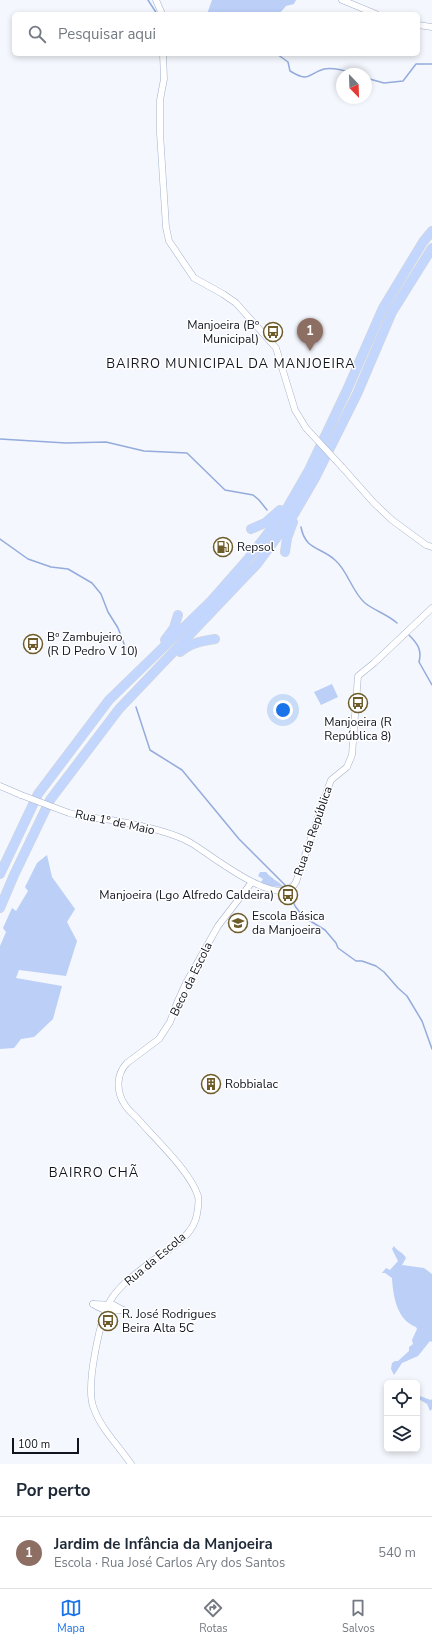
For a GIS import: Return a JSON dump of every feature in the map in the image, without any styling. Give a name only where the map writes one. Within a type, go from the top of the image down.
[{"type":"highway","points":[[0,874],[38,794],[109,700],[211,601],[248,559],[286,510],[309,470],[347,390],[383,308],[423,242],[432,230]]},
{"type":"highway","points":[[0,908],[50,800],[119,709],[257,564],[294,514],[308,490],[357,394],[392,312],[432,248]]},
{"type":"highway","points":[[251,529],[265,523],[274,516],[297,489]]},
{"type":"highway","points":[[284,552],[290,527],[297,516],[308,490]]},
{"type":"highway","points":[[143,667],[174,628],[178,615]]},
{"type":"highway","points":[[148,679],[184,648],[195,642],[215,639]]},
{"type":"street","points":[[156,0],[161,12]]},
{"type":"street","points":[[342,0],[371,12]]},
{"type":"street","points":[[420,25],[432,27]]},
{"type":"street","points":[[164,56],[164,79],[160,100],[160,133],[166,227],[169,241],[194,278],[202,284],[236,302],[276,348],[295,410],[306,428],[374,504],[392,520],[426,545],[432,547]]},
{"type":"street","name":"Rua da República","points":[[291,889],[296,882],[331,780],[348,767],[352,755],[358,676],[432,608]]},
{"type":"street","name":"Rua 1º de Maio","points":[[0,786],[83,817],[121,822],[173,835],[190,842],[252,882],[273,891],[284,891],[291,889]]},
{"type":"street","name":"Beco da Escola","points":[[123,1067],[159,1039],[170,1022],[186,983],[218,926],[252,882]]},
{"type":"street","name":"Rua da Escola","points":[[123,1067],[119,1075],[118,1089],[124,1105],[177,1162],[192,1183],[198,1198],[197,1216],[191,1228],[181,1240],[133,1276],[118,1290],[107,1307],[92,1367],[91,1395],[93,1406],[101,1424],[131,1464]]},
{"type":"green space","points":[[212,0],[296,0],[294,4],[286,6],[281,12],[208,12]]},
{"type":"green space","points":[[332,684],[338,697],[321,705],[314,692]]},
{"type":"green space","points":[[47,855],[52,877],[75,909],[67,922],[77,941],[66,976],[19,970],[16,978],[62,986],[53,1019],[34,1037],[21,1039],[14,1048],[0,1049],[0,946],[6,932],[3,928],[12,908],[16,911],[28,891],[25,887],[37,863]]},
{"type":"green space","points":[[260,872],[266,872],[284,887],[269,886],[261,882],[263,879],[258,876]]},
{"type":"green space","points":[[236,914],[241,918],[234,927],[229,923]]},
{"type":"green space","points":[[394,1246],[406,1258],[402,1265],[424,1268],[432,1274],[432,1342],[430,1341],[418,1356],[402,1363],[394,1375],[391,1369],[392,1363],[398,1361],[409,1351],[409,1347],[413,1344],[412,1340],[417,1329],[404,1319],[400,1313],[395,1300],[392,1278],[385,1273],[382,1273],[386,1268],[390,1270],[398,1261],[392,1249]]},
{"type":"green space","points":[[420,1396],[431,1400],[432,1399],[432,1409],[430,1411],[427,1404],[420,1400]]},
{"type":"waterway","points":[[148,0],[156,12]]},
{"type":"waterway","points":[[280,56],[288,62],[290,71],[305,77],[324,69],[336,70]]},
{"type":"waterway","points":[[372,80],[384,83],[403,81],[416,64],[432,64]]},
{"type":"waterway","points":[[0,439],[66,443],[106,442],[144,451],[187,453],[225,490],[253,495],[267,510]]},
{"type":"waterway","points":[[301,527],[306,540],[310,544],[335,560],[365,603],[397,623]]},
{"type":"waterway","points":[[0,539],[28,559],[51,567],[68,569],[92,583],[101,594],[108,612],[118,628],[126,649]]},
{"type":"waterway","points":[[409,635],[415,641],[420,651],[419,662],[432,685]]},
{"type":"waterway","points":[[136,707],[150,750],[182,770],[239,839],[287,887]]},
{"type":"waterway","points":[[289,891],[295,906],[301,914],[325,930],[336,943],[338,948],[356,961],[362,961],[376,966],[384,972],[407,996],[422,1021],[432,1049]]},
{"type":"place","name":"Manjoeira (Bº Municipal)","points":[[273,332]]},
{"type":"place","name":"Jardim de Infância da Manjoeira","points":[[310,351]]},
{"type":"place","name":"Repsol","points":[[223,547]]},
{"type":"place","name":"Bº Zambujeiro (R D Pedro V 10)","points":[[33,644]]},
{"type":"place","name":"Manjoeira (R República 8)","points":[[358,703]]},
{"type":"place","name":"Manjoeira (Lgo Alfredo Caldeira)","points":[[288,895]]},
{"type":"place","name":"Escola Básica da Manjoeira","points":[[238,923]]},
{"type":"place","name":"Robbialac","points":[[211,1084]]},
{"type":"place","name":"R. José Rodrigues Beira Alta 5C","points":[[108,1321]]},
{"type":"district","name":"BAIRRO MUNICIPAL DA MANJOEIRA","points":[[231,363]]},
{"type":"district","name":"BAIRRO CHÃ","points":[[94,1172]]}]
